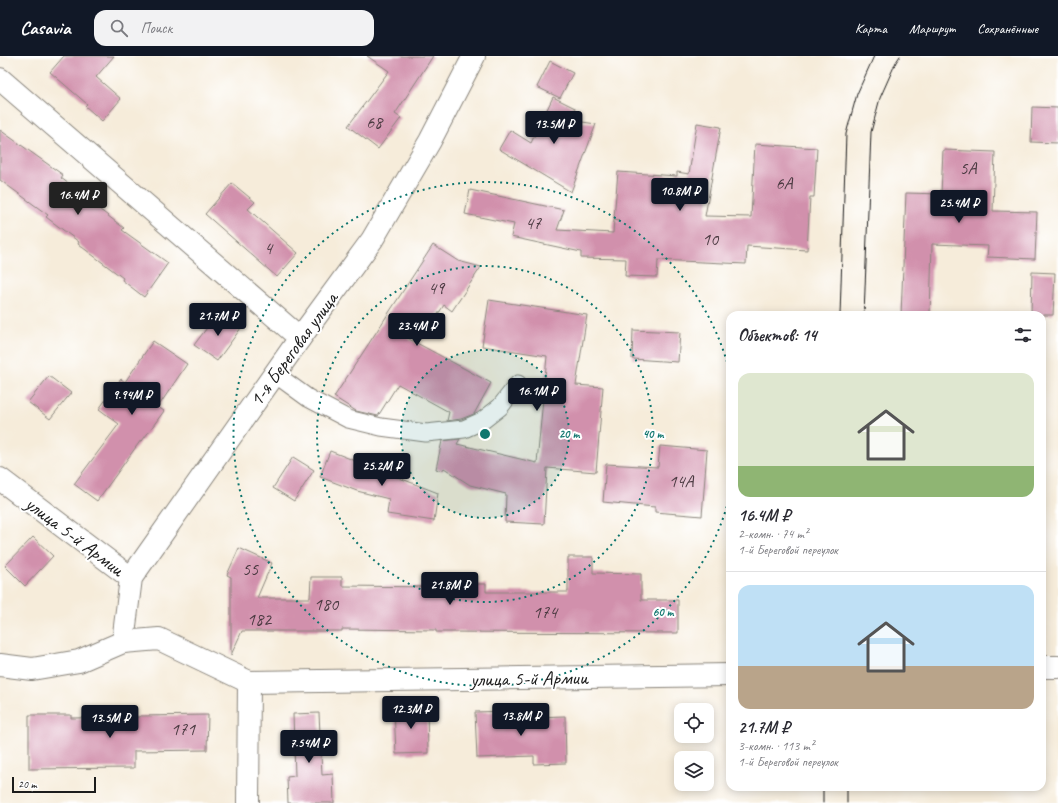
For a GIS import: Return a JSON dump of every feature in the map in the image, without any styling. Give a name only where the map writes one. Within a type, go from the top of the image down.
[{"type":"street","name":"1-я Береговая улица","points":[[123,642],[131,578],[300,338],[372,240],[430,142],[474,56]]},
{"type":"street","points":[[0,79],[300,338]]},
{"type":"street","name":"улица 5-й Армии","points":[[0,480],[131,578]]},
{"type":"street","name":"улица 5-й Армии","points":[[0,665],[32,669],[79,661],[123,642],[159,639],[248,682],[726,675]]},
{"type":"street","points":[[1046,667],[1058,666]]},
{"type":"street","points":[[248,682],[248,803]]},
{"type":"lane","points":[[275,374],[308,398],[348,419],[381,427],[426,433],[464,429],[482,421],[500,407],[518,384]]},
{"type":"building","points":[[64,56],[114,56],[96,77],[121,99],[102,121],[85,106],[87,104],[50,72]]},
{"type":"building","points":[[367,56],[433,56],[395,114],[401,118],[378,149],[348,126],[389,71]]},
{"type":"building","points":[[550,61],[573,73],[560,98],[537,87]]},
{"type":"building","points":[[553,97],[575,108],[569,120],[596,124],[571,192],[499,149],[510,130],[531,143]]},
{"type":"building","points":[[1032,107],[1058,108],[1058,143],[1031,142]]},
{"type":"building","points":[[697,123],[721,127],[705,216],[751,217],[755,144],[817,148],[814,197],[810,197],[807,250],[747,246],[746,264],[658,260],[657,277],[625,276],[626,259],[581,258],[581,252],[511,237],[514,224],[465,214],[470,190],[564,210],[557,230],[613,233],[614,220],[619,221],[614,218],[618,172],[677,176],[677,172],[689,174]]},
{"type":"building","points":[[0,130],[63,175],[61,178],[92,201],[91,203],[124,228],[122,230],[168,263],[144,297],[122,280],[123,278],[78,244],[79,242],[46,217],[48,215],[0,180]]},
{"type":"building","points":[[943,150],[995,152],[993,211],[1037,212],[1035,259],[987,257],[988,246],[932,244],[930,311],[901,311],[906,193],[941,194]]},
{"type":"building","points":[[232,183],[255,202],[248,209],[298,253],[277,277],[205,214]]},
{"type":"building","points":[[433,245],[458,261],[481,267],[452,311],[444,305],[423,337],[400,334],[491,383],[474,414],[461,419],[447,421],[449,412],[398,384],[378,416],[356,411],[334,397]]},
{"type":"building","points":[[1032,272],[1055,273],[1053,315],[1046,315],[1046,311],[1031,311]]},
{"type":"building","points":[[489,300],[587,315],[576,385],[603,387],[596,472],[547,468],[544,524],[505,522],[506,494],[470,485],[444,468],[442,471],[436,469],[442,441],[460,439],[457,444],[537,463],[547,356],[482,346]]},
{"type":"building","points":[[219,312],[241,328],[217,361],[194,345]]},
{"type":"building","points":[[633,330],[680,332],[678,362],[632,359]]},
{"type":"building","points":[[153,341],[187,364],[158,407],[164,411],[97,501],[74,484],[119,424],[99,409],[121,379],[125,382]]},
{"type":"building","points":[[49,376],[71,393],[50,419],[28,402]]},
{"type":"building","points":[[660,446],[707,450],[702,516],[655,512],[655,507],[603,502],[606,464],[658,467]]},
{"type":"building","points":[[330,451],[438,493],[434,521],[387,514],[389,499],[357,491],[320,477]]},
{"type":"building","points":[[293,457],[314,470],[294,501],[273,488]]},
{"type":"building","points":[[33,537],[53,556],[25,586],[5,566]]},
{"type":"building","points":[[239,548],[272,563],[257,598],[310,598],[311,577],[342,577],[342,586],[436,587],[436,584],[486,584],[486,592],[568,592],[568,557],[593,557],[593,573],[641,574],[641,600],[678,600],[678,633],[436,632],[436,630],[342,629],[342,631],[242,631],[231,655],[231,577],[227,575]]},
{"type":"building","points":[[427,707],[428,753],[396,754],[394,708]]},
{"type":"building","points":[[508,711],[508,718],[565,716],[566,763],[534,764],[534,756],[477,758],[475,712]]},
{"type":"building","points":[[319,713],[322,775],[333,774],[334,803],[288,803],[287,777],[295,776],[293,714]]},
{"type":"building","points":[[29,715],[71,715],[71,718],[208,715],[207,750],[134,751],[134,768],[29,769]]},
{"type":"tram line","points":[[840,311],[846,134],[857,94],[874,56]]},
{"type":"tram line","points":[[864,311],[871,132],[880,98],[900,56]]},
{"type":"tram line","points":[[823,791],[823,803]]},
{"type":"tram line","points":[[847,791],[847,803]]}]
